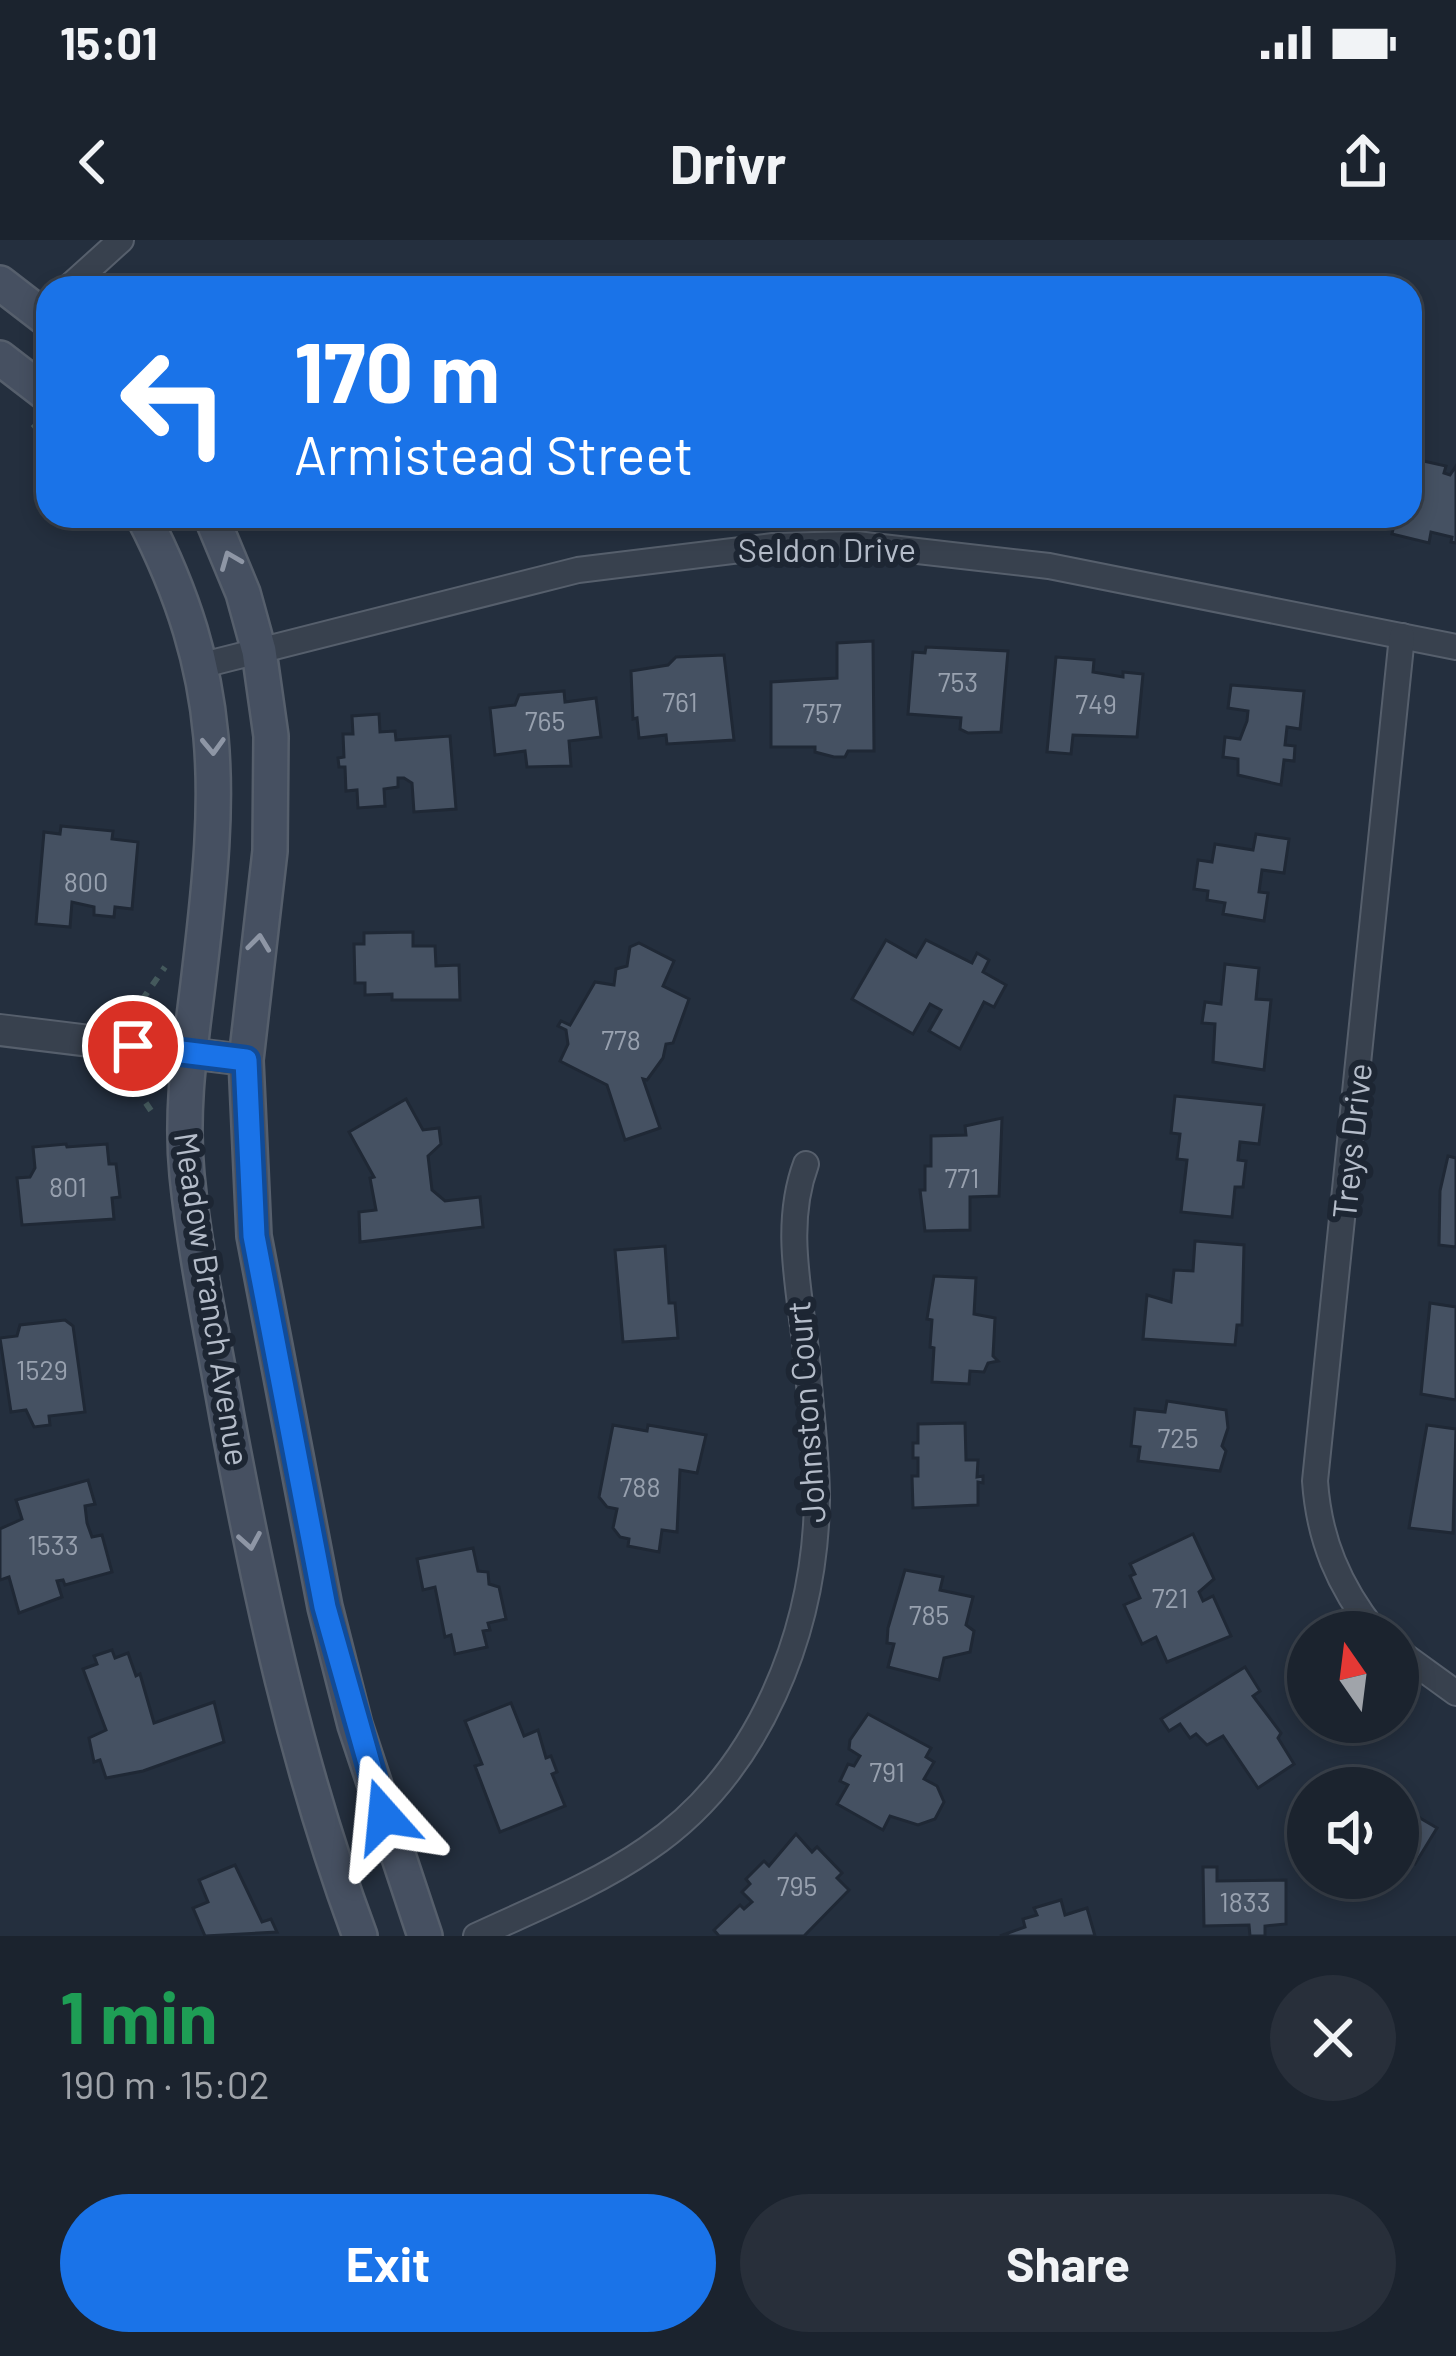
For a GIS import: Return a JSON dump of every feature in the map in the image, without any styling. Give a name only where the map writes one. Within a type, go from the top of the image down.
[{"type":"main road","points":[[0,283],[36,307]]},
{"type":"main road","points":[[0,358],[36,386]]},
{"type":"main road","name":"Meadow Branch Avenue","points":[[149,528],[167,563],[203,665],[212,729],[214,793],[204,931],[183,1086],[187,1174],[258,1584],[306,1772],[360,1936]]},
{"type":"main road","name":"Meadow Branch Avenue","points":[[216,528],[243,593],[259,650],[272,736],[272,818],[246,1060],[254,1236],[325,1607],[355,1725],[425,1936]]},
{"type":"street","points":[[81,276],[121,240]]},
{"type":"street","name":"Seldon Drive","points":[[203,665],[578,570],[691,554],[856,544],[1048,566],[1456,647]]},
{"type":"street","name":"Treys Drive","points":[[1361,1611],[1333,1567],[1317,1517],[1315,1481],[1402,635]]},
{"type":"street","points":[[0,1030],[246,1060]]},
{"type":"street","name":"Johnston Court","points":[[476,1936],[611,1872],[682,1821],[730,1768],[759,1724],[790,1658],[804,1609],[817,1496],[792,1227],[806,1164]]},
{"type":"street","points":[[1419,1667],[1456,1694]]},
{"type":"building","points":[[1422,461],[1446,466],[1444,473],[1450,475],[1456,466],[1456,543],[1451,542],[1452,537],[1431,532],[1429,543],[1392,534],[1393,528],[1422,528]]},
{"type":"building","points":[[873,641],[874,751],[848,751],[845,757],[834,757],[815,752],[815,747],[771,747],[771,682],[837,678],[837,643]]},
{"type":"building","points":[[926,647],[1008,651],[1001,732],[968,733],[960,729],[961,718],[908,714],[913,652],[925,653]]},
{"type":"building","points":[[724,655],[734,740],[667,744],[666,735],[639,738],[637,718],[633,719],[631,671],[668,665],[676,657]]},
{"type":"building","points":[[1056,657],[1094,660],[1093,672],[1123,677],[1123,672],[1143,674],[1137,737],[1073,735],[1071,754],[1047,752]]},
{"type":"building","points":[[1231,685],[1304,691],[1300,729],[1287,727],[1285,745],[1295,746],[1294,761],[1284,760],[1281,785],[1238,775],[1238,759],[1223,757],[1225,737],[1240,739],[1247,721],[1248,711],[1228,708]]},
{"type":"building","points":[[564,691],[565,702],[596,698],[601,737],[569,741],[571,766],[527,767],[525,751],[495,755],[490,708],[515,705],[519,695]]},
{"type":"building","points":[[379,714],[380,732],[395,731],[396,740],[450,736],[456,809],[414,812],[412,783],[404,778],[398,778],[398,787],[384,789],[385,806],[358,808],[357,790],[346,791],[345,767],[339,767],[338,758],[344,757],[343,734],[353,734],[352,716]]},
{"type":"building","points":[[61,826],[113,831],[112,839],[138,842],[132,909],[115,907],[114,917],[94,915],[94,907],[72,902],[70,927],[36,924],[44,832],[60,834]]},
{"type":"building","points":[[1256,834],[1289,839],[1284,873],[1262,870],[1259,892],[1268,893],[1264,921],[1223,914],[1225,903],[1207,900],[1208,891],[1194,889],[1198,860],[1212,862],[1215,844],[1253,850]]},
{"type":"building","points":[[413,932],[413,946],[435,946],[436,966],[459,965],[460,1000],[392,1000],[392,994],[365,995],[365,983],[355,983],[354,944],[364,944],[364,933]]},
{"type":"building","points":[[886,940],[916,957],[926,940],[972,963],[977,953],[989,960],[983,972],[1006,985],[994,1007],[984,1002],[960,1049],[929,1031],[941,1010],[930,1004],[913,1034],[852,999]]},
{"type":"building","points":[[639,943],[674,961],[663,986],[689,999],[673,1043],[666,1044],[663,1058],[643,1079],[660,1128],[625,1140],[607,1085],[560,1061],[568,1044],[566,1030],[558,1026],[561,1021],[570,1025],[595,982],[614,985],[616,969],[627,966],[630,947]]},
{"type":"building","points":[[1225,964],[1259,968],[1256,999],[1271,1000],[1264,1070],[1213,1062],[1215,1024],[1202,1023],[1205,1002],[1221,1004]]},
{"type":"building","points":[[1175,1096],[1264,1105],[1259,1144],[1240,1142],[1238,1160],[1246,1161],[1243,1187],[1235,1187],[1232,1217],[1181,1212],[1187,1160],[1177,1159],[1180,1134],[1171,1133]]},
{"type":"building","points":[[406,1099],[423,1130],[439,1128],[441,1144],[428,1156],[432,1190],[445,1201],[480,1197],[483,1227],[360,1242],[359,1212],[376,1210],[370,1178],[374,1177],[349,1132]]},
{"type":"building","points":[[1002,1118],[999,1196],[970,1197],[970,1230],[925,1231],[920,1190],[925,1190],[925,1166],[931,1166],[931,1136],[966,1135],[965,1126]]},
{"type":"building","points":[[107,1144],[109,1164],[116,1164],[120,1197],[112,1198],[114,1219],[22,1225],[17,1178],[30,1177],[35,1168],[33,1147]]},
{"type":"building","points":[[1448,1156],[1456,1158],[1456,1247],[1439,1245],[1440,1191]]},
{"type":"building","points":[[1195,1241],[1244,1245],[1242,1325],[1237,1325],[1235,1345],[1143,1339],[1147,1295],[1171,1302],[1174,1270],[1193,1271]]},
{"type":"building","points":[[665,1246],[669,1303],[675,1303],[678,1338],[623,1342],[615,1250]]},
{"type":"building","points":[[934,1276],[976,1278],[974,1314],[995,1318],[993,1356],[998,1361],[988,1363],[984,1372],[970,1371],[969,1384],[932,1382],[932,1320],[927,1319]]},
{"type":"building","points":[[1430,1303],[1456,1307],[1456,1400],[1421,1394]]},
{"type":"building","points":[[65,1320],[73,1326],[85,1412],[49,1416],[50,1425],[34,1427],[26,1410],[11,1412],[0,1338],[17,1336],[20,1325]]},
{"type":"building","points":[[1167,1401],[1226,1410],[1228,1428],[1222,1446],[1226,1451],[1220,1471],[1138,1461],[1140,1447],[1131,1446],[1135,1409],[1165,1412]]},
{"type":"building","points":[[965,1423],[966,1460],[978,1460],[977,1477],[983,1476],[983,1483],[978,1482],[978,1505],[913,1508],[912,1476],[918,1476],[918,1458],[913,1458],[913,1443],[918,1443],[918,1424]]},
{"type":"building","points":[[613,1425],[647,1431],[648,1425],[706,1435],[697,1473],[680,1470],[677,1532],[662,1530],[659,1552],[628,1546],[629,1539],[613,1528],[617,1509],[607,1507],[599,1497]]},
{"type":"building","points":[[1427,1425],[1456,1429],[1453,1533],[1409,1528]]},
{"type":"building","points":[[88,1480],[95,1504],[85,1506],[87,1523],[92,1537],[102,1535],[112,1572],[65,1585],[57,1581],[62,1597],[19,1613],[9,1577],[0,1580],[0,1529],[22,1519],[16,1500]]},
{"type":"building","points":[[1193,1534],[1214,1579],[1199,1592],[1203,1601],[1213,1596],[1231,1636],[1167,1662],[1156,1637],[1142,1644],[1124,1605],[1140,1598],[1130,1564]]},
{"type":"building","points":[[473,1548],[478,1571],[488,1572],[489,1584],[499,1587],[506,1619],[488,1623],[490,1630],[483,1631],[487,1647],[455,1654],[451,1635],[445,1637],[435,1587],[423,1590],[417,1559]]},
{"type":"building","points":[[905,1570],[943,1577],[940,1590],[973,1597],[966,1625],[974,1631],[970,1652],[944,1658],[939,1680],[888,1667],[894,1644],[887,1643],[888,1628]]},
{"type":"building","points":[[112,1650],[115,1658],[128,1653],[136,1676],[140,1674],[154,1723],[214,1702],[224,1742],[143,1771],[106,1778],[100,1760],[94,1762],[89,1738],[106,1730],[83,1669],[97,1664],[94,1656]]},
{"type":"building","points":[[1245,1667],[1260,1691],[1253,1696],[1281,1733],[1278,1738],[1294,1764],[1258,1788],[1223,1736],[1207,1745],[1196,1734],[1190,1738],[1180,1724],[1169,1731],[1161,1719]]},
{"type":"building","points":[[511,1703],[524,1736],[538,1730],[546,1758],[551,1756],[557,1772],[552,1774],[565,1806],[500,1832],[475,1766],[482,1764],[465,1721]]},
{"type":"building","points":[[868,1714],[931,1748],[926,1757],[934,1762],[924,1779],[937,1786],[944,1802],[935,1819],[918,1825],[890,1816],[883,1830],[837,1804],[848,1785],[840,1781],[848,1764],[854,1766],[860,1756],[849,1749],[850,1740]]},
{"type":"building","points":[[1419,1817],[1437,1828],[1419,1857]]},
{"type":"building","points":[[796,1834],[812,1852],[817,1847],[842,1873],[837,1878],[849,1890],[804,1936],[719,1936],[714,1930],[740,1905],[744,1909],[752,1902],[742,1892],[750,1884],[746,1879],[764,1861],[769,1866]]},
{"type":"building","points":[[235,1865],[262,1922],[271,1919],[277,1932],[205,1936],[193,1908],[208,1902],[199,1880]]},
{"type":"building","points":[[1203,1867],[1217,1867],[1217,1881],[1286,1880],[1286,1924],[1265,1926],[1265,1936],[1250,1936],[1249,1925],[1204,1926]]},
{"type":"building","points":[[1061,1900],[1065,1915],[1087,1908],[1095,1936],[1000,1936],[1025,1927],[1023,1919],[1037,1915],[1034,1908]]},
{"type":"route","points":[[133,1046],[246,1060],[254,1236],[325,1607],[384,1816]]}]
